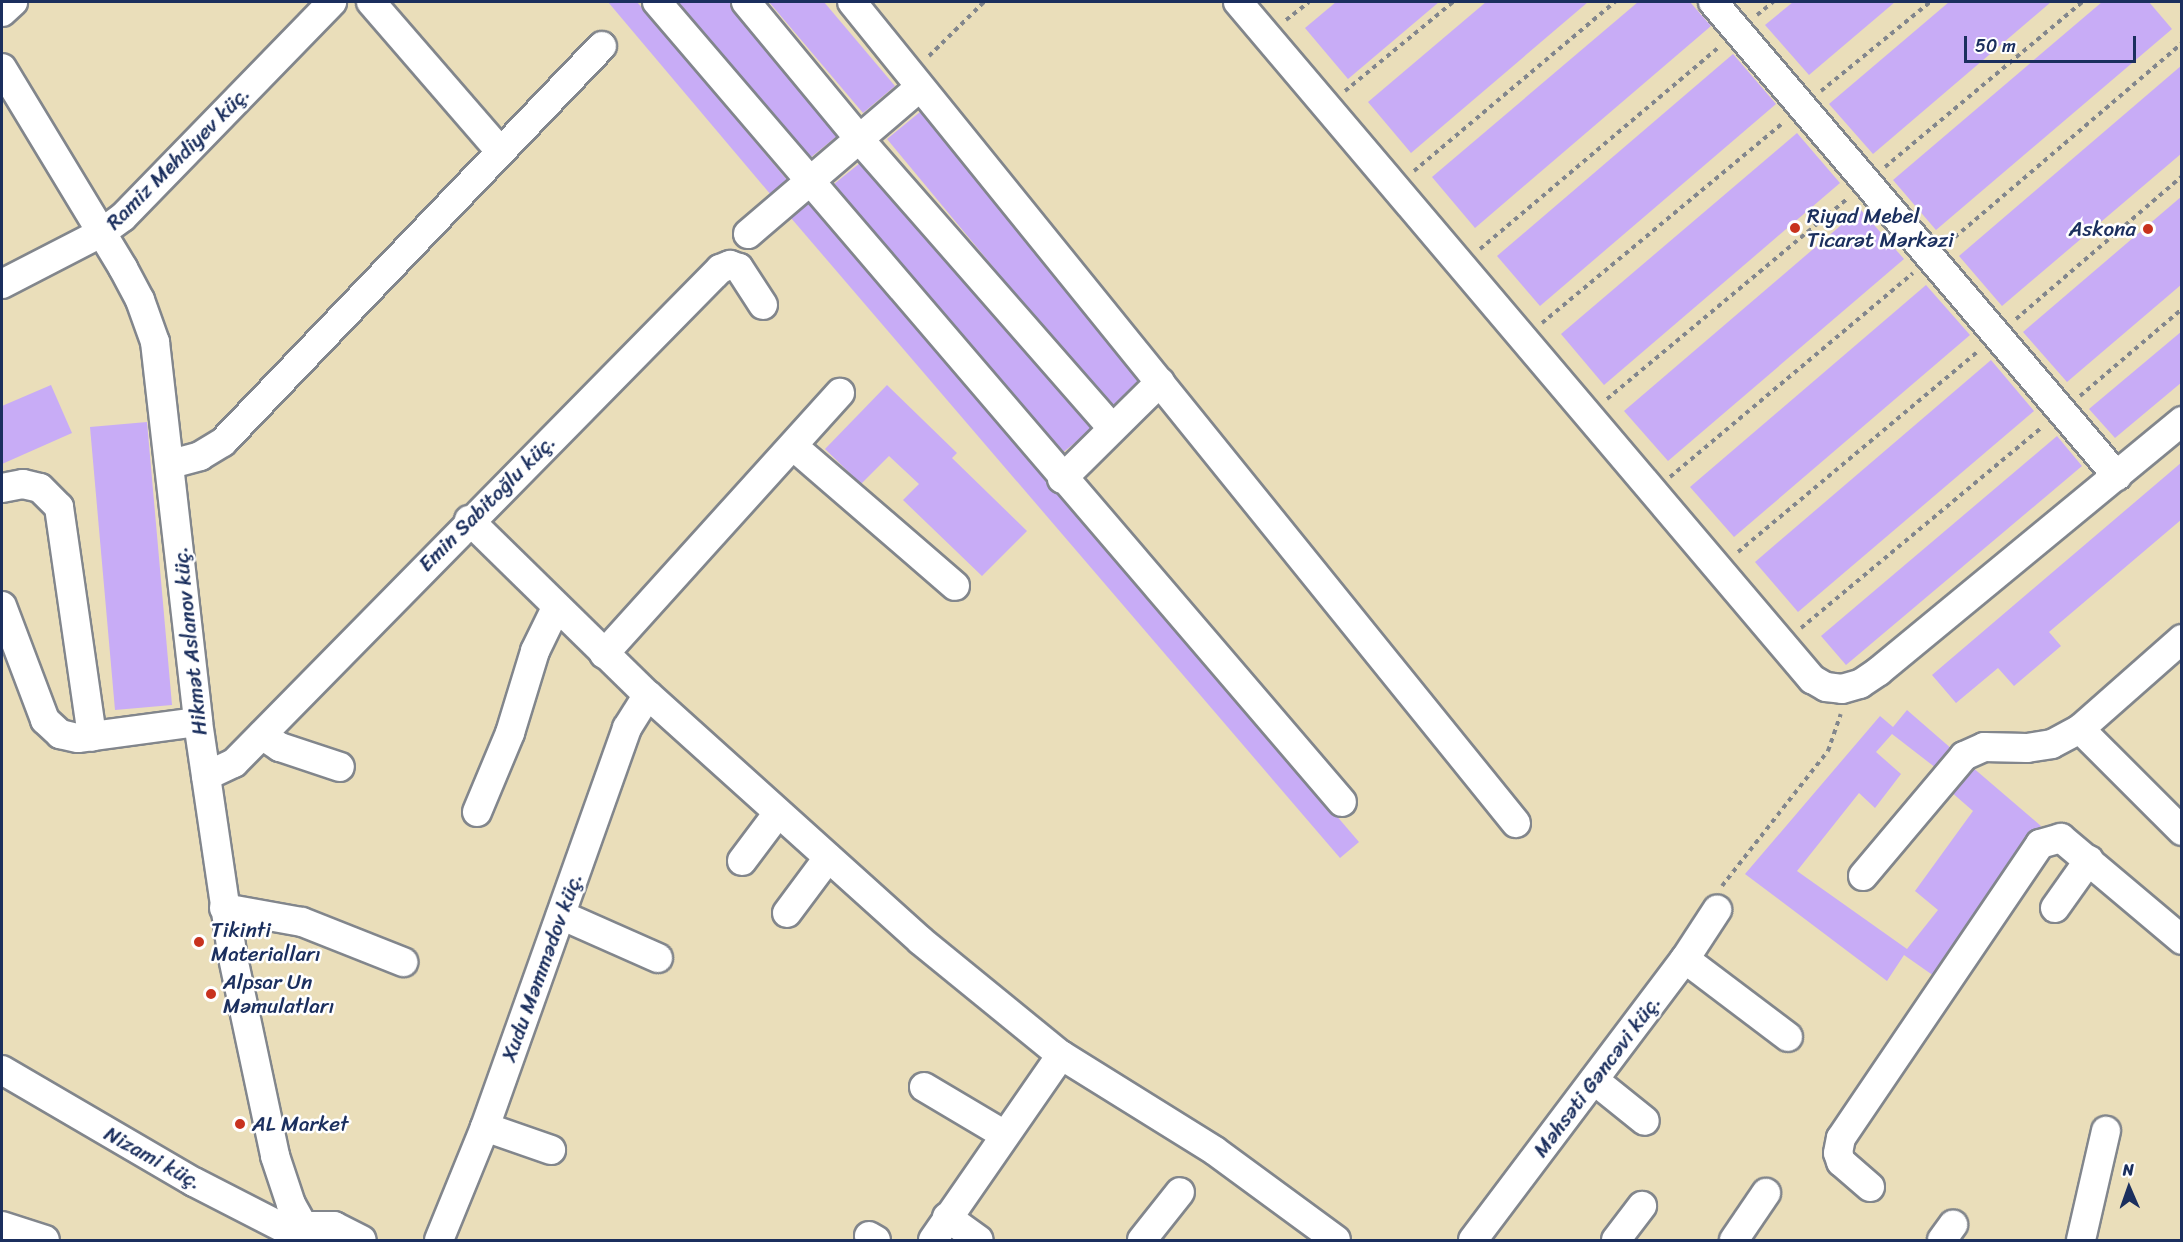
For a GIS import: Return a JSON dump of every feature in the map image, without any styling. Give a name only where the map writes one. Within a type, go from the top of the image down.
[{"type":"street","points":[[2,12],[13,2]]},
{"type":"street","name":"Ramiz Mehdiyev küç.","points":[[2,284],[101,233],[139,202],[332,2]]},
{"type":"street","points":[[372,2],[500,152]]},
{"type":"street","points":[[657,2],[1062,479],[1342,802]]},
{"type":"street","points":[[746,2],[860,140],[1112,428]]},
{"type":"street","points":[[852,2],[1516,824]]},
{"type":"street","points":[[1238,2],[1590,413],[1812,680],[1842,689],[1860,684],[1879,671],[2181,421]]},
{"type":"street","points":[[1713,2],[2060,412],[2117,476]]},
{"type":"street","points":[[171,464],[200,456],[223,442],[602,46]]},
{"type":"street","name":"Hikmət Aslanov küç.","points":[[2,69],[140,300],[152,333],[161,372],[198,722],[224,908],[265,1120],[281,1177],[307,1236]]},
{"type":"street","points":[[748,234],[920,87]]},
{"type":"street","name":"Emin Sabitoğlu küç.","points":[[206,776],[234,763],[469,520],[720,269],[729,265],[739,268],[763,305]]},
{"type":"street","points":[[1062,479],[1160,382]]},
{"type":"street","points":[[604,654],[840,393]]},
{"type":"street","points":[[793,446],[956,586]]},
{"type":"street","points":[[2,488],[23,484],[40,488],[59,507],[92,737]]},
{"type":"street","points":[[469,520],[556,608],[648,695],[921,941],[1060,1055],[1215,1151],[1336,1240]]},
{"type":"street","points":[[2,606],[45,720],[60,734],[92,737],[198,722]]},
{"type":"street","points":[[477,812],[510,733],[535,651],[556,608]]},
{"type":"street","points":[[1863,876],[1952,766],[1973,749],[2052,744],[2080,729],[2181,639]]},
{"type":"street","name":"Xudu Məmmədov küç.","points":[[439,1240],[485,1127],[627,728],[648,695]]},
{"type":"street","points":[[2080,729],[2181,831]]},
{"type":"street","points":[[262,735],[280,747],[340,767]]},
{"type":"street","points":[[742,861],[778,813]]},
{"type":"street","points":[[1870,1187],[1842,1162],[1838,1153],[1841,1138],[1864,1098],[2040,844],[2061,838],[2181,940]]},
{"type":"street","points":[[787,913],[828,858]]},
{"type":"street","points":[[2055,908],[2089,860]]},
{"type":"street","points":[[224,908],[302,922],[403,962]]},
{"type":"street","name":"Məhsəti Gəncəvi küç.","points":[[1473,1240],[1685,959],[1717,910]]},
{"type":"street","points":[[561,915],[658,958]]},
{"type":"street","points":[[1685,959],[1788,1037]]},
{"type":"street","points":[[980,1240],[940,1229],[1060,1055]]},
{"type":"street","name":"Nizami küç.","points":[[2,1070],[194,1182],[307,1236]]},
{"type":"street","points":[[1594,1080],[1645,1121]]},
{"type":"street","points":[[924,1087],[1005,1135]]},
{"type":"street","points":[[485,1127],[551,1150]]},
{"type":"street","points":[[2081,1240],[2106,1131]]},
{"type":"street","points":[[1142,1240],[1180,1192]]},
{"type":"street","points":[[1734,1240],[1766,1193]]},
{"type":"street","points":[[1616,1240],[1642,1206]]},
{"type":"street","points":[[307,1236],[334,1227],[362,1240]]},
{"type":"street","points":[[3,1232],[45,1240]]},
{"type":"path","points":[[920,87],[921,65],[984,2]]},
{"type":"path","points":[[1326,107],[1453,2]]},
{"type":"path","points":[[1395,187],[1615,2]]},
{"type":"path","points":[[1461,265],[1773,2]]},
{"type":"path","points":[[1525,337],[1930,2]]},
{"type":"path","points":[[1590,413],[2082,2]]},
{"type":"path","points":[[1719,568],[1997,335],[2181,176]]},
{"type":"path","points":[[1782,644],[2181,309]]},
{"type":"path","points":[[1717,910],[1720,888],[1828,751],[1839,729],[1842,689]]},
{"type":"building","points":[[608,2],[637,2],[788,181],[771,195]]},
{"type":"building","points":[[678,2],[733,2],[842,132],[810,158]]},
{"type":"building","points":[[769,2],[824,2],[895,86],[863,113]]},
{"type":"building","points":[[1336,2],[1439,2],[1348,79],[1305,28]]},
{"type":"building","points":[[1486,2],[1588,2],[1411,153],[1368,102]]},
{"type":"building","points":[[1638,2],[1690,2],[1711,26],[1475,228],[1432,177]]},
{"type":"building","points":[[1793,2],[1895,2],[1809,75],[1765,25]]},
{"type":"building","points":[[1949,2],[2051,2],[1873,154],[1829,104]]},
{"type":"building","points":[[2102,2],[2149,2],[2172,29],[1936,230],[1893,180]]},
{"type":"building","points":[[1733,54],[1776,104],[1540,306],[1497,256]]},
{"type":"building","points":[[2182,65],[2182,153],[2002,306],[1959,256]]},
{"type":"building","points":[[920,112],[1144,382],[1111,409],[887,139]]},
{"type":"building","points":[[1797,133],[1840,183],[1604,385],[1561,334]]},
{"type":"building","points":[[865,159],[1092,429],[1061,454],[834,184]]},
{"type":"building","points":[[2182,196],[2182,284],[2067,382],[2023,332]]},
{"type":"building","points":[[810,202],[1359,842],[1340,858],[791,218]]},
{"type":"building","points":[[1860,209],[1904,259],[1668,461],[1624,411]]},
{"type":"building","points":[[1926,285],[1970,335],[1734,537],[1690,487]]},
{"type":"building","points":[[2182,331],[2182,382],[2115,438],[2089,409]]},
{"type":"building","points":[[1991,360],[2034,411],[1798,612],[1755,562]]},
{"type":"building","points":[[51,385],[72,433],[2,464],[2,406]]},
{"type":"building","points":[[887,385],[957,453],[952,458],[1027,531],[982,576],[903,500],[919,484],[889,456],[861,484],[825,449]]},
{"type":"building","points":[[147,422],[172,705],[115,710],[90,427]]},
{"type":"building","points":[[2057,436],[2082,466],[1846,665],[1821,636]]},
{"type":"building","points":[[2182,462],[2182,519],[2049,632],[2061,646],[2014,686],[1998,668],[1956,703],[1932,675]]},
{"type":"building","points":[[1907,710],[1953,750],[1936,768],[1892,734],[1876,752],[1901,774],[1875,808],[1859,793],[1797,871],[1907,949],[1938,910],[1915,891],[1973,811],[1950,791],[1971,766],[2041,826],[1934,976],[1904,955],[1887,981],[1745,874],[1880,716],[1893,727]]},
{"type":"place","name":"Riyad Mebel Ticarət Mərkəzi","points":[[1795,228]]},
{"type":"place","name":"Askona","points":[[2148,229]]},
{"type":"place","name":"Tikinti Materialları","points":[[199,942]]},
{"type":"place","name":"Alpsar Un Məmulatları","points":[[211,994]]},
{"type":"place","name":"AL Market","points":[[240,1124]]}]
